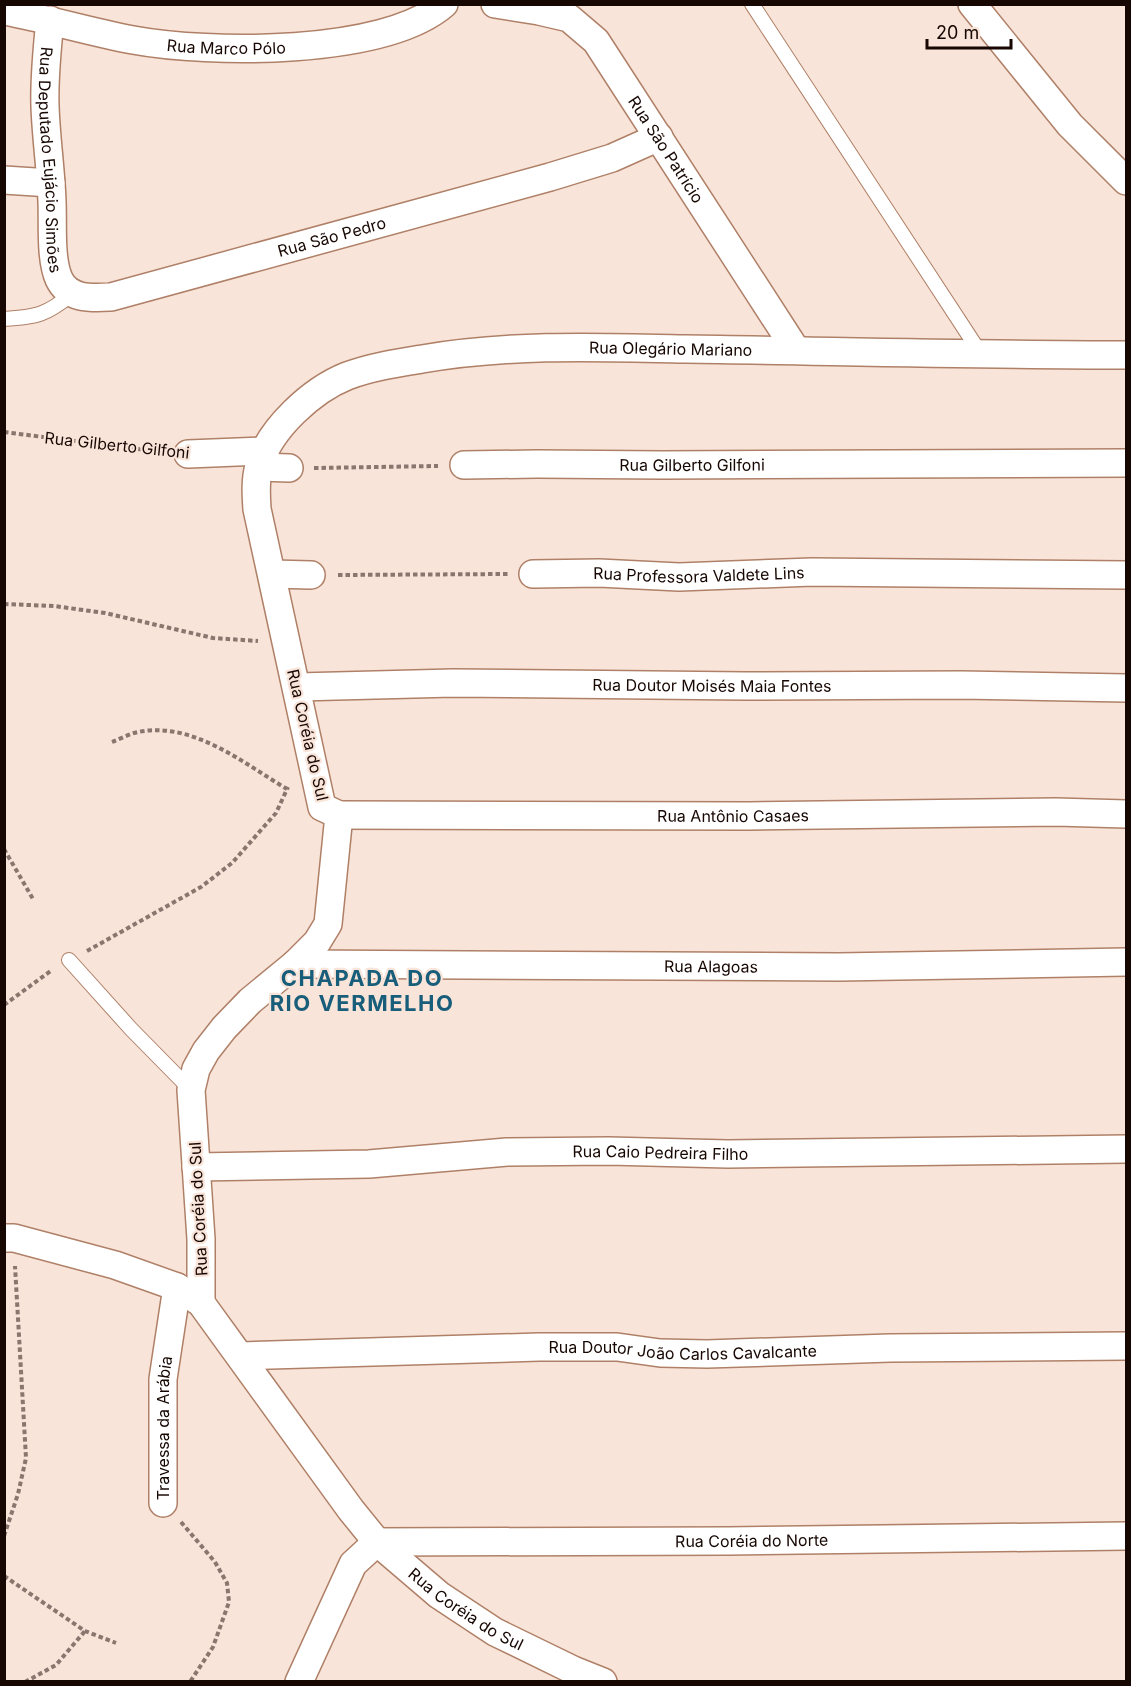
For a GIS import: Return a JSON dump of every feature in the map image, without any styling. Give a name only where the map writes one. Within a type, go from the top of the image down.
[{"type":"street","name":"Rua Marco Pólo","points":[[4,10],[133,40],[179,47],[231,48],[301,46],[370,37],[408,25],[436,11],[444,4]]},
{"type":"street","name":"Rua São Patrício","points":[[495,4],[569,18],[596,41],[796,350]]},
{"type":"street","points":[[972,4],[1070,125],[1126,181]]},
{"type":"street","name":"Rua Deputado Eujácio Simões","points":[[50,20],[45,107],[55,260],[60,280],[72,294]]},
{"type":"street","name":"Rua São Pedro","points":[[72,294],[90,298],[111,297],[550,177],[612,158],[659,137]]},
{"type":"street","points":[[4,180],[51,183]]},
{"type":"street","name":"Rua Olegário Mariano","points":[[262,459],[300,405],[322,388],[348,376],[386,365],[481,350],[553,347],[982,355],[1126,355]]},
{"type":"street","name":"Rua Gilberto Gilfoni","points":[[188,454],[262,459],[289,468]]},
{"type":"street","name":"Rua Coréia do Sul","points":[[201,1304],[201,1239],[191,1090],[196,1069],[206,1051],[224,1028],[250,1000],[295,964],[317,942],[328,924],[339,815],[322,807],[316,783],[298,687],[286,643],[258,509],[256,487],[262,459]]},
{"type":"street","name":"Rua Gilberto Gilfoni","points":[[464,465],[1126,463]]},
{"type":"street","name":"Rua Professora Valdete Lins","points":[[533,574],[599,573],[679,577],[812,572],[1126,575]]},
{"type":"street","points":[[272,574],[311,574]]},
{"type":"street","name":"Rua Doutor Moisés Maia Fontes","points":[[298,687],[453,683],[1126,688]]},
{"type":"street","name":"Rua Antônio Casaes","points":[[339,815],[749,816],[1056,812],[1126,814]]},
{"type":"street","name":"Rua Alagoas","points":[[295,964],[839,967],[1126,962]]},
{"type":"street","name":"Rua Caio Pedreira Filho","points":[[196,1167],[369,1164],[530,1152],[728,1154],[1126,1149]]},
{"type":"street","name":"Rua Coréia do Sul","points":[[9,1238],[115,1265],[177,1287],[201,1304],[376,1542],[439,1595],[495,1632],[603,1682]]},
{"type":"street","name":"Travessa da Arábia","points":[[163,1503],[163,1379],[177,1287]]},
{"type":"street","name":"Rua Doutor João Carlos Cavalcante","points":[[241,1356],[539,1347],[617,1347],[660,1353],[707,1354],[890,1348],[1126,1346]]},
{"type":"street","name":"Rua Coréia do Norte","points":[[376,1542],[740,1541],[1126,1536]]},
{"type":"street","points":[[300,1681],[353,1564],[376,1542]]},
{"type":"lane","points":[[752,4],[982,355]]},
{"type":"lane","points":[[4,319],[32,318],[52,310],[72,294]]},
{"type":"lane","points":[[69,960],[124,1022],[191,1090]]},
{"type":"path","name":"Rua Gilberto Gilfoni","points":[[4,432],[188,454]]},
{"type":"path","points":[[289,468],[464,465]]},
{"type":"path","points":[[311,574],[430,576],[533,574]]},
{"type":"path","points":[[4,604],[54,606],[105,613],[213,638],[286,643]]},
{"type":"path","points":[[112,742],[138,732],[170,730],[205,741],[287,789]]},
{"type":"path","points":[[4,1005],[39,978],[69,960],[201,888],[232,863],[276,813],[309,741]]},
{"type":"path","points":[[4,849],[33,899]]},
{"type":"path","points":[[4,1536],[18,1494],[26,1458],[9,1238]]},
{"type":"path","name":"Travessa da Arábia","points":[[163,1503],[215,1562],[227,1583],[230,1602],[213,1647],[190,1682]]},
{"type":"path","points":[[4,1576],[85,1631],[116,1643]]},
{"type":"path","points":[[26,1682],[56,1665],[85,1631]]},
{"type":"district","name":"CHAPADA DO RIO VERMELHO","points":[[362,990]]}]
